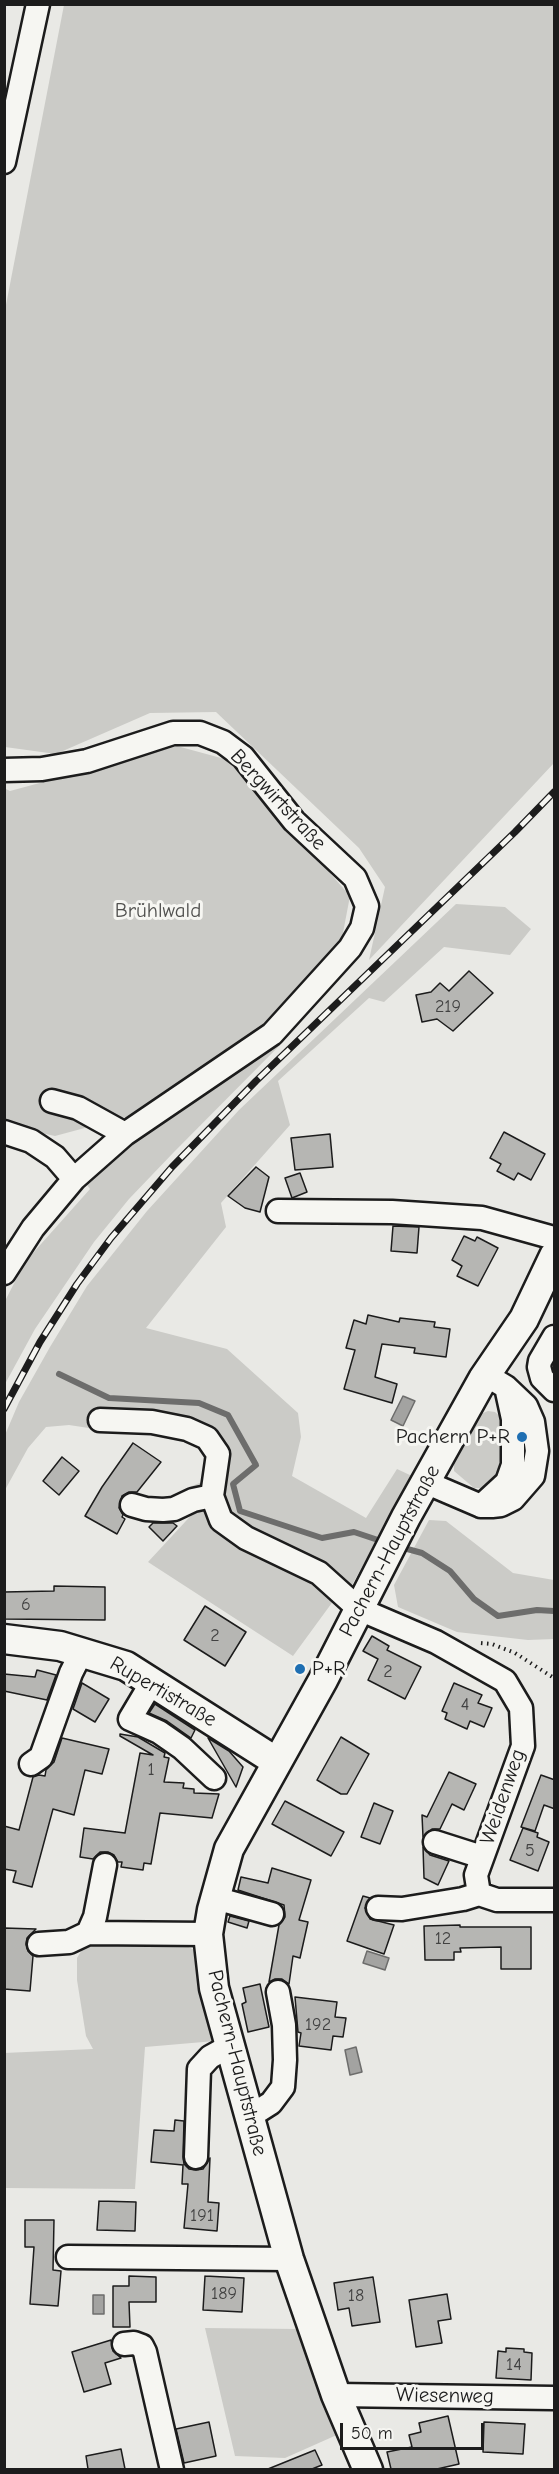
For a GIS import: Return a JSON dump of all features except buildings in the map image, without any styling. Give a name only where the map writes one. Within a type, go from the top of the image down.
[{"type":"main road","name":"Pachern-Hauptstraße","points":[[368,2469],[336,2395],[289,2259],[214,1988],[208,1935],[229,1849],[425,1482],[496,1381],[555,1256]]},
{"type":"main road","name":"Rupertistraße","points":[[4,1639],[60,1646],[126,1666],[277,1762]]},
{"type":"street","points":[[4,162],[38,4]]},
{"type":"street","name":"Bergwirtstraße","points":[[4,770],[42,770],[87,761],[173,733],[200,734],[223,742],[243,757],[294,821],[354,878],[367,906],[362,928],[350,948],[272,1034],[125,1134],[74,1179],[33,1228],[4,1273]]},
{"type":"street","points":[[52,1101],[78,1108],[125,1134]]},
{"type":"street","points":[[4,1132],[31,1141],[55,1157],[74,1179]]},
{"type":"street","points":[[278,1211],[393,1212],[482,1218],[555,1238]]},
{"type":"street","points":[[555,1337],[540,1361],[539,1367],[542,1378],[555,1390]]},
{"type":"street","points":[[425,1482],[481,1506],[501,1505],[513,1499],[533,1476],[536,1464],[533,1422],[526,1406],[496,1381]]},
{"type":"street","points":[[100,1420],[152,1422],[187,1429],[207,1438],[218,1454],[212,1496],[193,1500],[174,1509],[146,1509],[132,1505]]},
{"type":"street","name":"Weidenweg","points":[[212,1496],[221,1520],[246,1538],[319,1573],[359,1609],[436,1642],[505,1681],[521,1708],[523,1746],[476,1875],[479,1894]]},
{"type":"street","points":[[31,1764],[41,1757],[71,1673],[82,1651]]},
{"type":"street","points":[[152,1682],[130,1719],[159,1732],[182,1748],[214,1778]]},
{"type":"street","points":[[435,1842],[482,1857]]},
{"type":"street","points":[[88,1933],[95,1917],[105,1865]]},
{"type":"street","points":[[378,1908],[402,1909],[463,1899],[479,1894],[497,1900],[555,1900]]},
{"type":"street","points":[[216,1898],[272,1914]]},
{"type":"street","points":[[39,1944],[69,1942],[88,1933],[208,1935]]},
{"type":"street","points":[[249,2117],[271,2103],[283,2087],[284,2025],[278,1992]]},
{"type":"street","points":[[196,2157],[199,2069],[210,2057],[230,2046]]},
{"type":"street","points":[[68,2257],[289,2259]]},
{"type":"street","points":[[124,2344],[134,2343],[142,2346],[145,2352],[154,2435],[172,2469]]},
{"type":"street","name":"Wiesenweg","points":[[336,2395],[555,2398]]},
{"type":"green space","points":[[64,5],[554,5],[554,763],[369,960],[385,887],[359,848],[216,712],[150,713],[56,754],[5,747],[5,310]]},
{"type":"green space","name":"Brühlwald","points":[[177,746],[232,761],[350,896],[342,938],[257,1031],[133,1115],[55,1136],[5,1125],[4,788],[10,791]]},
{"type":"green space","points":[[456,904],[505,907],[531,929],[510,955],[444,947],[384,1002],[369,998],[278,1081],[290,1125],[221,1203],[226,1227],[146,1328],[227,1349],[298,1413],[301,1437],[292,1476],[366,1518],[397,1469],[412,1476],[352,1585],[308,1572],[334,1600],[293,1656],[148,1562],[197,1509],[181,1496],[192,1486],[202,1482],[209,1469],[198,1443],[167,1432],[115,1432],[69,1425],[46,1427],[28,1448],[5,1490],[5,1435],[19,1402],[87,1286],[147,1211],[239,1110]]},
{"type":"green space","points":[[285,1040],[129,1199],[94,1242],[35,1329],[5,1384],[5,1301],[25,1262],[90,1189],[84,1181],[168,1115],[252,1056]]},
{"type":"green space","points":[[488,1411],[495,1412],[502,1418],[503,1471],[486,1488],[474,1488],[454,1471],[454,1457],[476,1416]]},
{"type":"green space","points":[[429,1520],[446,1521],[513,1573],[554,1580],[554,1639],[528,1640],[457,1632],[398,1607],[394,1585]]},
{"type":"green space","points":[[101,1943],[185,1945],[196,1951],[215,2041],[145,2047],[135,2189],[5,2188],[4,2053],[93,2049],[86,2036],[77,1980],[77,1958],[83,1948]]},
{"type":"green space","points":[[205,2328],[298,2329],[339,2434],[285,2458],[235,2456]]},
{"type":"shaded area","points":[[403,1396],[415,1401],[403,1426],[391,1420]]},
{"type":"shaded area","points":[[367,1951],[389,1958],[385,1970],[363,1963]]},
{"type":"shaded area","points":[[356,2047],[362,2072],[350,2075],[345,2050]]},
{"type":"shaded area","points":[[93,2295],[104,2295],[104,2314],[93,2314]]},
{"type":"waterway","points":[[59,1374],[109,1398],[199,1403],[228,1415],[256,1465],[233,1484],[240,1511],[322,1538],[354,1532],[384,1542]]},
{"type":"waterway","points":[[400,1547],[422,1553],[450,1571],[474,1599],[498,1616],[537,1610],[554,1611]]},
{"type":"railway","points":[[4,1409],[40,1342],[77,1284],[111,1238],[172,1167],[256,1081],[554,792]]},
{"type":"place","name":"Pachern P+R","points":[[522,1437]]},
{"type":"place","name":"P+R","points":[[300,1669]]}]
